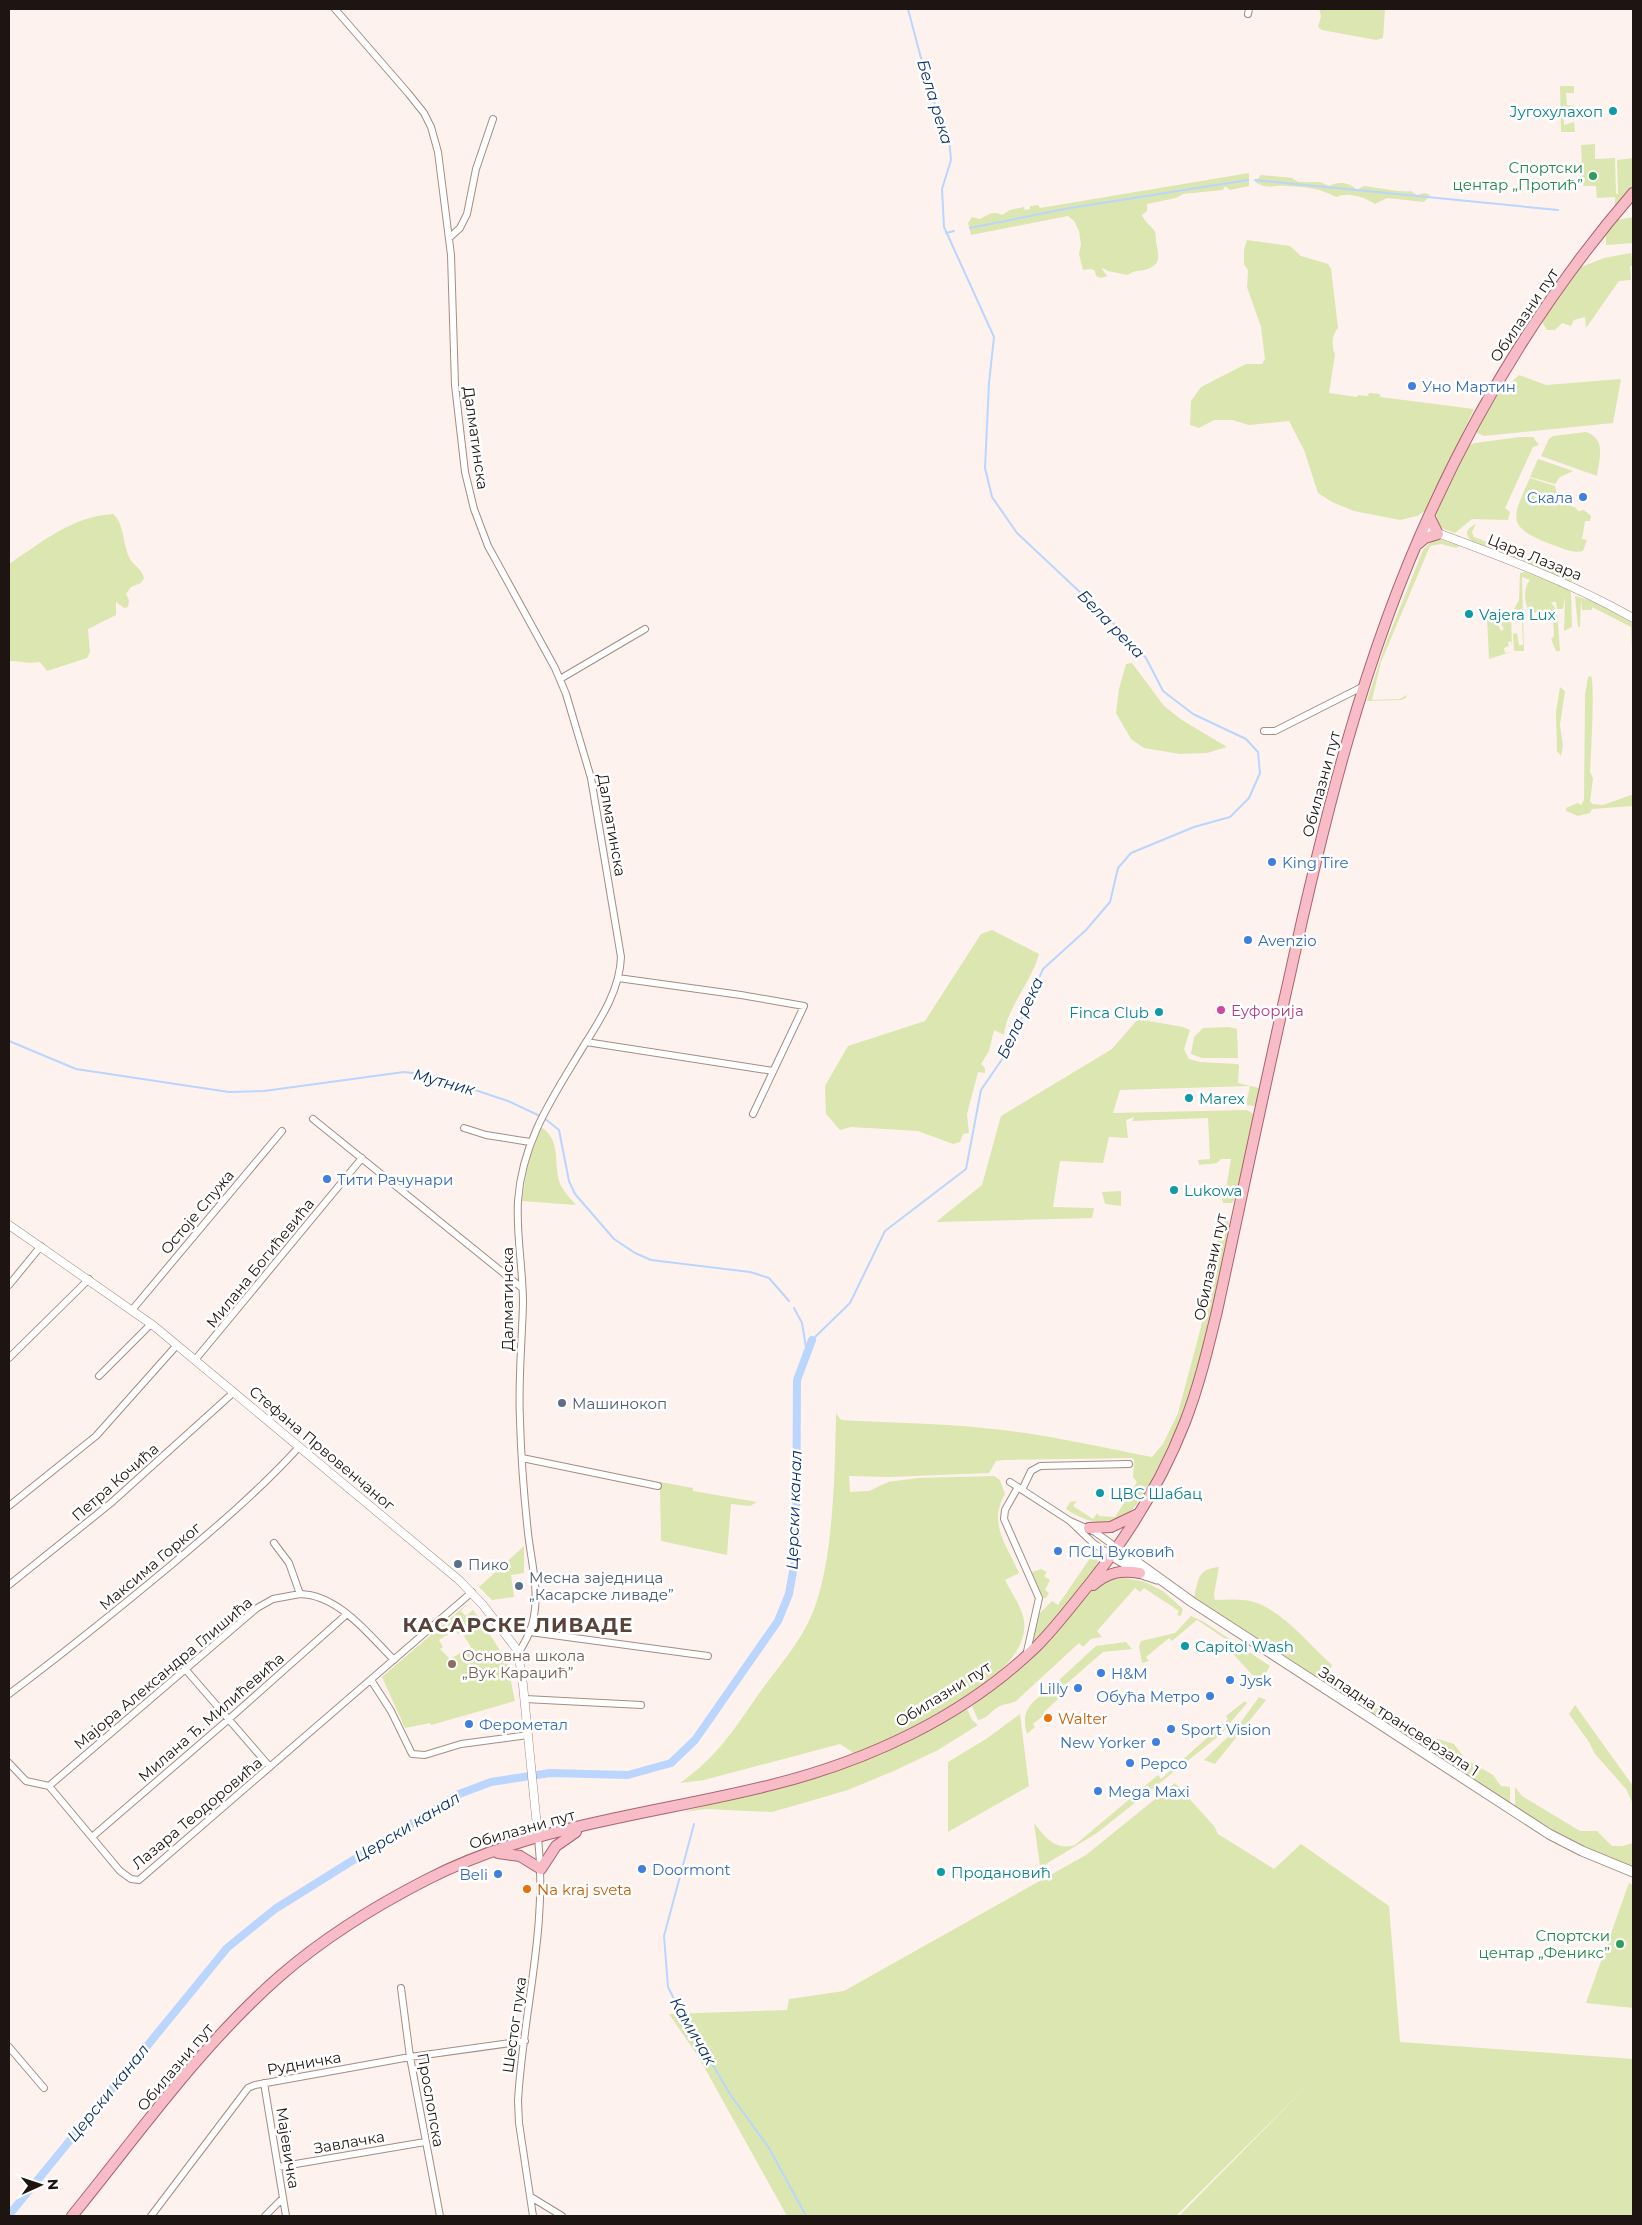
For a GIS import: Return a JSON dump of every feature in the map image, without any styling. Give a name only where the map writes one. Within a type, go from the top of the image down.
[{"type":"main road","name":"Обилазни пут","points":[[72,2216],[212,2045],[280,1976],[325,1940],[378,1906],[432,1876],[487,1853],[538,1837],[773,1785],[844,1764],[892,1744],[940,1718],[977,1694],[1026,1656],[1061,1620],[1081,1595],[1114,1552],[1141,1512],[1179,1437],[1203,1364],[1312,877],[1364,686],[1397,594],[1447,477],[1511,359],[1573,268],[1633,192]]},
{"type":"main road","points":[[1416,546],[1425,538],[1438,534],[1429,516]]},
{"type":"main road","points":[[1089,1528],[1104,1528],[1118,1525],[1141,1512]]},
{"type":"main road","name":"Западна трансверзала 1","points":[[1114,1552],[1140,1573],[1157,1579],[1549,1834],[1582,1851],[1633,1872]]},
{"type":"main road","name":"Западна трансверзала 1","points":[[1114,1552],[1149,1570],[1157,1579]]},
{"type":"main road","points":[[1081,1595],[1111,1573],[1124,1571],[1140,1573]]},
{"type":"main road","points":[[487,1853],[513,1853],[541,1869],[556,1846],[582,1827]]},
{"type":"street","name":"Далматинска","points":[[335,9],[408,93],[430,127],[438,152],[449,238],[454,314],[456,394],[465,472],[472,500],[488,546],[560,679],[592,778],[616,921],[620,957],[618,978],[597,1025],[545,1112],[523,1159],[518,1204],[522,1288],[519,1368],[522,1458],[536,1597],[535,1614],[530,1632],[518,1654]]},
{"type":"street","points":[[449,238],[464,221],[476,169],[493,119]]},
{"type":"street","name":"Цара Лазара","points":[[1424,528],[1583,592],[1633,618]]},
{"type":"street","points":[[560,679],[644,629]]},
{"type":"street","name":"Обилазни пут","points":[[1264,731],[1275,731],[1364,686]]},
{"type":"street","points":[[618,978],[804,1006],[753,1114]]},
{"type":"street","points":[[586,1042],[773,1071]]},
{"type":"street","points":[[313,1119],[522,1288]]},
{"type":"street","points":[[464,1128],[486,1136],[530,1142]]},
{"type":"street","name":"Остоје Спужа","points":[[132,1310],[282,1131]]},
{"type":"street","name":"Милана Богићевића","points":[[196,1360],[362,1158]]},
{"type":"street","name":"Стефана Првовенчаног","points":[[9,1225],[151,1324],[472,1592],[508,1636],[518,1654],[525,1699],[538,1837]]},
{"type":"street","points":[[9,1285],[41,1246]]},
{"type":"street","points":[[9,1358],[89,1279]]},
{"type":"street","points":[[99,1376],[151,1324]]},
{"type":"street","points":[[9,1506],[96,1436],[177,1345]]},
{"type":"street","name":"Петра Кочића","points":[[9,1585],[111,1503],[234,1392]]},
{"type":"street","name":"Максима Горког","points":[[9,1694],[83,1639],[186,1552],[260,1488],[299,1447]]},
{"type":"street","points":[[522,1458],[658,1486]]},
{"type":"street","points":[[1026,1656],[1039,1598],[1004,1519],[1005,1510],[1031,1471],[1040,1466],[1129,1464]]},
{"type":"street","points":[[1010,1482],[1070,1521],[1093,1542],[1114,1552]]},
{"type":"street","points":[[1070,1521],[1089,1528],[1114,1552]]},
{"type":"street","points":[[274,1543],[289,1564],[300,1594],[318,1597],[346,1614],[394,1660]]},
{"type":"street","name":"Лазара Теодоровића","points":[[49,1786],[120,1871],[131,1879],[138,1880],[472,1592]]},
{"type":"street","name":"Мајора Александра Глишића","points":[[49,1786],[262,1605],[280,1597],[300,1594]]},
{"type":"street","name":"Милана Ђ. Милићевића","points":[[92,1837],[229,1719],[346,1614]]},
{"type":"street","points":[[530,1632],[708,1656]]},
{"type":"street","points":[[186,1670],[270,1767]]},
{"type":"street","points":[[371,1680],[390,1711],[412,1754],[425,1755],[462,1744],[528,1735]]},
{"type":"street","points":[[525,1699],[640,1705]]},
{"type":"street","points":[[9,1763],[26,1781],[49,1786]]},
{"type":"street","name":"Шестог пука","points":[[534,2216],[518,2109],[520,2076],[541,1918],[541,1869],[538,1837]]},
{"type":"street","name":"Прослопска","points":[[401,1988],[410,2057],[440,2216]]},
{"type":"street","name":"Рудничка","points":[[151,2216],[248,2088],[264,2083],[410,2057],[525,2041]]},
{"type":"street","points":[[9,2047],[44,2088]]},
{"type":"street","name":"Мајевичка","points":[[264,2083],[286,2216]]},
{"type":"street","name":"Завлачка","points":[[278,2167],[425,2142]]},
{"type":"street","points":[[531,2197],[562,2216]]},
{"type":"street","points":[[265,2216],[283,2198]]},
{"type":"green space","points":[[1319,9],[1385,9],[1383,38],[1376,40],[1322,30],[1318,27],[1321,16]]},
{"type":"green space","points":[[1560,86],[1574,86],[1574,93],[1566,93],[1567,105],[1574,106],[1574,119],[1564,119],[1564,125],[1574,122],[1575,132],[1561,132]]},
{"type":"green space","points":[[1595,144],[1595,159],[1615,158],[1616,194],[1618,194],[1617,160],[1633,158],[1633,188],[1615,208],[1615,197],[1597,198],[1596,186],[1583,186],[1581,145]]},
{"type":"green space","points":[[1249,173],[1249,186],[1230,190],[1225,186],[1223,190],[1183,194],[1176,198],[1147,204],[1147,211],[1142,215],[1155,231],[1158,260],[1150,268],[1128,275],[1108,271],[1103,268],[1107,276],[1101,278],[1096,276],[1095,271],[1092,269],[1083,270],[1079,254],[1081,244],[1079,231],[1074,221],[1068,216],[971,235],[968,223],[972,217],[980,219],[992,213],[1002,215],[1010,210],[1024,207],[1025,210],[1030,209],[1030,206],[1038,205],[1040,208]]},
{"type":"green space","points":[[1261,175],[1292,178],[1298,182],[1320,182],[1329,186],[1336,183],[1344,183],[1351,185],[1357,190],[1364,186],[1395,191],[1411,191],[1417,195],[1425,193],[1430,195],[1424,202],[1387,198],[1375,204],[1355,196],[1345,195],[1336,197],[1312,188],[1264,186],[1255,182]]},
{"type":"green space","points":[[1633,217],[1633,243],[1606,245],[1606,235],[1617,220]]},
{"type":"green space","points":[[1247,240],[1290,246],[1301,256],[1328,264],[1331,269],[1338,328],[1334,334],[1333,341],[1335,354],[1329,393],[1357,397],[1358,395],[1368,396],[1369,393],[1380,394],[1380,397],[1474,409],[1425,511],[1417,516],[1400,520],[1354,511],[1332,502],[1318,493],[1304,450],[1289,421],[1249,425],[1232,420],[1214,420],[1199,428],[1190,425],[1191,401],[1201,387],[1246,364],[1262,364],[1265,359],[1261,327],[1247,287],[1248,270],[1244,264],[1244,250]]},
{"type":"green space","points":[[1631,253],[1633,266],[1630,266],[1631,280],[1619,281],[1586,328],[1585,317],[1574,320],[1571,326],[1562,323],[1555,330],[1547,330],[1542,322],[1581,267],[1604,258]]},
{"type":"green space","points":[[1519,375],[1546,385],[1621,379],[1613,423],[1484,436],[1477,433],[1477,429],[1495,397]]},
{"type":"green space","points":[[1586,432],[1597,439],[1599,445],[1600,456],[1597,476],[1541,456],[1549,439],[1553,436]]},
{"type":"green space","points":[[1533,437],[1539,445],[1533,447],[1505,508],[1510,512],[1508,520],[1472,519],[1455,533],[1444,529],[1438,524],[1436,512],[1467,446],[1475,443]]},
{"type":"green space","points":[[1538,459],[1573,471],[1560,477],[1555,484],[1530,477]]},
{"type":"green space","points":[[1530,478],[1555,486],[1557,494],[1570,492],[1572,507],[1575,507],[1578,511],[1584,510],[1591,516],[1590,521],[1585,521],[1582,539],[1587,540],[1583,551],[1571,551],[1553,545],[1527,533],[1520,527],[1517,513]]},
{"type":"green space","points":[[113,514],[119,522],[129,557],[141,571],[144,578],[141,583],[131,587],[126,594],[129,600],[128,607],[124,608],[116,602],[116,615],[88,629],[90,652],[87,658],[47,671],[40,662],[9,661],[9,564],[71,525],[98,516]]},
{"type":"green space","points":[[1476,524],[1472,532],[1474,537],[1576,576],[1573,581],[1567,582],[1472,541],[1467,531]]},
{"type":"green space","points":[[1439,539],[1460,546],[1456,548],[1441,544],[1430,546],[1381,662],[1372,700],[1400,699],[1407,695],[1406,698],[1401,700],[1367,701],[1384,648],[1423,550],[1433,540]]},
{"type":"green space","points":[[1525,572],[1568,589],[1571,593],[1572,627],[1564,631],[1565,597],[1563,609],[1557,609],[1556,602],[1551,602],[1557,611],[1560,651],[1556,651],[1551,639],[1554,636],[1553,618],[1529,611],[1525,595],[1526,587],[1530,580],[1522,577],[1524,651],[1514,651],[1513,634],[1517,633],[1519,645],[1523,645],[1522,622],[1513,622],[1512,613],[1519,600],[1520,573]]},
{"type":"green space","points":[[1575,596],[1596,602],[1633,624],[1633,672],[1631,627],[1592,607],[1592,610],[1582,610],[1581,599],[1580,627],[1578,627]]},
{"type":"green space","points":[[1511,615],[1512,646],[1511,641],[1508,642],[1509,646],[1504,648],[1505,653],[1514,651],[1489,659],[1487,619],[1494,616],[1501,631],[1504,629],[1500,623]]},
{"type":"green space","points":[[1132,663],[1164,706],[1182,720],[1227,747],[1207,753],[1180,754],[1144,748],[1131,739],[1116,713],[1119,689],[1126,664]]},
{"type":"green space","points":[[1591,676],[1593,705],[1590,772],[1593,778],[1590,801],[1592,804],[1603,805],[1631,795],[1633,796],[1633,806],[1592,809],[1590,813],[1578,816],[1566,811],[1566,808],[1578,803],[1581,805],[1584,800],[1585,695],[1588,677]]},
{"type":"green space","points":[[1560,687],[1565,691],[1560,725],[1563,746],[1561,756],[1557,751],[1556,712]]},
{"type":"green space","points":[[992,930],[1039,954],[1036,964],[1009,1015],[1004,1035],[994,1030],[989,1051],[981,1064],[985,1068],[985,1073],[978,1072],[967,1114],[969,1133],[963,1134],[960,1142],[953,1144],[918,1131],[851,1127],[840,1130],[826,1114],[825,1086],[848,1046],[925,1021],[981,934]]},
{"type":"green space","points":[[1138,1019],[1190,1030],[1184,1049],[1189,1059],[1200,1062],[1237,1064],[1239,1065],[1238,1083],[1259,1088],[1257,1104],[1254,1106],[1246,1105],[1250,1086],[1120,1090],[1113,1113],[1247,1110],[1255,1115],[1237,1196],[1232,1203],[1223,1203],[1221,1195],[1225,1195],[1231,1159],[1221,1159],[1217,1163],[1199,1165],[1198,1160],[1210,1159],[1208,1118],[1132,1121],[1134,1117],[1126,1120],[1128,1138],[1109,1137],[1103,1163],[1060,1161],[1053,1207],[1094,1208],[1092,1218],[936,1222],[982,1185],[1001,1116],[1112,1049]]},
{"type":"green space","points":[[1229,1027],[1237,1029],[1238,1058],[1202,1058],[1191,1054],[1194,1037],[1203,1028]]},
{"type":"green space","points":[[541,1127],[548,1133],[555,1147],[558,1178],[561,1186],[576,1205],[522,1201],[528,1162]]},
{"type":"green space","points":[[1121,1191],[1121,1206],[1105,1204],[1102,1192]]},
{"type":"green space","points":[[1227,1217],[1229,1230],[1227,1248],[1194,1385],[1179,1424],[1143,1496],[1126,1515],[1112,1522],[1105,1523],[1085,1519],[1066,1509],[1070,1502],[1077,1501],[1073,1506],[1093,1519],[1097,1513],[1099,1516],[1115,1517],[1137,1482],[1133,1477],[1134,1460],[1132,1458],[1004,1460],[996,1461],[989,1473],[889,1477],[849,1476],[850,1492],[869,1491],[888,1482],[918,1478],[994,1476],[1000,1480],[1005,1494],[998,1514],[1001,1534],[1019,1573],[1005,1580],[1019,1605],[1024,1621],[1021,1643],[1007,1664],[985,1684],[959,1702],[901,1734],[855,1754],[840,1744],[704,1780],[680,1783],[724,1743],[803,1633],[817,1602],[828,1550],[831,1521],[834,1491],[836,1413],[841,1420],[948,1425],[1026,1433],[1152,1457],[1163,1444],[1178,1413],[1201,1327],[1210,1264]]},
{"type":"green space","points":[[660,1482],[693,1488],[693,1491],[757,1502],[750,1506],[731,1504],[727,1555],[661,1541]]},
{"type":"green space","points":[[524,1546],[524,1573],[511,1575],[514,1597],[492,1600],[479,1587]]},
{"type":"green space","points":[[1095,1551],[1098,1562],[1093,1572],[1033,1644],[1037,1616],[1052,1601],[1058,1605]]},
{"type":"green space","points":[[1219,1567],[1214,1594],[1215,1600],[1247,1600],[1268,1608],[1288,1622],[1332,1665],[1327,1679],[1380,1710],[1418,1738],[1438,1739],[1454,1744],[1465,1759],[1493,1775],[1501,1786],[1510,1787],[1510,1803],[1194,1597],[1200,1576],[1207,1570]]},
{"type":"green space","points":[[1041,1569],[1047,1572],[1044,1576],[1050,1580],[1045,1590],[1049,1593],[1046,1598],[1043,1598],[1032,1572]]},
{"type":"green space","points":[[1126,1578],[1145,1582],[1163,1591],[1183,1609],[1181,1616],[1177,1615],[1179,1611],[1144,1588],[1140,1592],[1135,1588],[1097,1631],[1102,1637],[1091,1639],[1083,1647],[1079,1643],[1016,1701],[1000,1706],[985,1718],[978,1720],[972,1706],[1029,1662],[1097,1585],[1104,1581]]},
{"type":"green space","name":"Основна школа „Вук Караџић”","points":[[467,1604],[461,1611],[466,1616],[473,1610],[480,1619],[458,1634],[455,1630],[439,1640],[443,1647],[440,1649],[450,1659],[471,1647],[464,1636],[483,1623],[507,1662],[515,1701],[431,1725],[430,1723],[405,1728],[382,1677]]},
{"type":"green space","points":[[1191,1616],[1204,1622],[1270,1666],[1258,1687],[1250,1681],[1254,1677],[1227,1647],[1230,1642],[1197,1620],[1172,1641],[1169,1638],[1146,1657],[1149,1661],[1142,1663],[1139,1646],[1141,1641],[1175,1633]]},
{"type":"green space","points":[[1126,1642],[1132,1649],[1103,1652],[1064,1686],[1059,1680],[1096,1646]]},
{"type":"green space","points":[[1050,1688],[1059,1698],[1033,1724],[1035,1727],[1027,1734],[1025,1725],[1026,1712],[1033,1702]]},
{"type":"green space","points":[[1259,1697],[1266,1700],[1215,1764],[1204,1760],[1235,1730]]},
{"type":"green space","points":[[1245,1701],[1247,1703],[1220,1735],[1097,1833],[1028,1875],[1026,1874],[1040,1866],[1034,1823],[1047,1838],[1056,1844],[1062,1846],[1075,1845],[1158,1775],[1161,1779],[1228,1719],[1226,1716]]},
{"type":"green space","points":[[1575,1705],[1633,1786],[1633,1804],[1626,1789],[1595,1754],[1589,1742],[1569,1714]]},
{"type":"green space","points":[[967,1709],[972,1720],[978,1725],[938,1750],[848,1790],[772,1812],[706,1809],[683,1812],[848,1766],[880,1754]]},
{"type":"green space","points":[[1020,1714],[1029,1786],[948,1832],[948,1762],[986,1739]]},
{"type":"green space","points":[[1175,1783],[1214,1826],[1218,1834],[1274,1869],[1301,1844],[1389,1906],[1400,2042],[1633,2059],[1633,2216],[1179,2216],[1310,2083],[1176,2216],[787,2216],[698,2056],[669,2014],[787,2010],[789,1999],[844,1991],[1086,1855]]},
{"type":"green space","points":[[1515,1787],[1522,1796],[1580,1831],[1597,1831],[1612,1846],[1623,1846],[1633,1843],[1633,1867],[1572,1840],[1515,1806]]},
{"type":"green space","name":"Спортски центар „Феникс”","points":[[1629,1883],[1633,1885],[1633,2008],[1586,2003]]},
{"type":"waterway","name":"Бела река","points":[[812,1340],[850,1303],[885,1231],[966,1169],[981,1090],[1007,1052],[1043,969],[1086,930],[1110,902],[1118,868],[1131,853],[1194,827],[1230,817],[1249,798],[1260,773],[1258,752],[1246,739],[1193,714],[1163,691],[1146,658],[1131,640],[1017,533],[992,497],[985,468],[989,383],[994,337],[944,227],[942,189],[951,160],[949,139],[930,92],[908,9]]},
{"type":"waterway","points":[[970,228],[1070,208],[1248,180]]},
{"type":"waterway","points":[[1255,180],[1558,210]]},
{"type":"waterway","name":"Бела река","points":[[946,233],[954,231]]},
{"type":"waterway","name":"Мутник","points":[[9,1041],[76,1069],[229,1092],[264,1091],[404,1072],[430,1075],[508,1101],[540,1116]]},
{"type":"waterway","name":"Мутник","points":[[544,1118],[559,1130],[569,1181],[575,1194],[614,1239],[635,1253],[651,1260],[750,1272],[769,1278],[789,1301]]},
{"type":"waterway","name":"Мутник","points":[[794,1308],[802,1323],[807,1353]]},
{"type":"waterway","name":"Церски канал","points":[[9,2215],[227,1948],[275,1909],[459,1794],[491,1782],[550,1773],[628,1775],[671,1763],[695,1740],[778,1621],[789,1594],[796,1554],[797,1380],[812,1340]]},
{"type":"waterway","name":"Камичак","points":[[694,1824],[664,1936],[668,1987],[679,2009],[732,2097],[769,2148],[806,2216]]},
{"type":"place","name":"Југохулахоп","points":[[1613,111]]},
{"type":"place","name":"Спортски центар „Протић”","points":[[1593,176]]},
{"type":"place","name":"Уно Мартин","points":[[1412,386]]},
{"type":"place","name":"Скала","points":[[1583,497]]},
{"type":"place","name":"Vajera Lux","points":[[1469,614]]},
{"type":"place","name":"King Tire","points":[[1272,862]]},
{"type":"place","name":"Avenzio","points":[[1248,940]]},
{"type":"place","name":"Еуфорија","points":[[1221,1010]]},
{"type":"place","name":"Finca Club","points":[[1159,1012]]},
{"type":"place","name":"Marex","points":[[1189,1098]]},
{"type":"place","name":"Тити Рачунари","points":[[327,1179]]},
{"type":"place","name":"Lukowa","points":[[1174,1190]]},
{"type":"place","name":"Машинокоп","points":[[562,1403]]},
{"type":"place","name":"ЦВС Шабац","points":[[1100,1493]]},
{"type":"place","name":"ПСЦ Вуковић","points":[[1058,1551]]},
{"type":"place","name":"Пико","points":[[458,1564]]},
{"type":"place","name":"Месна заједница „Касарске ливаде”","points":[[519,1586]]},
{"type":"place","name":"Capitol Wash","points":[[1185,1646]]},
{"type":"place","name":"Основна школа „Вук Караџић”","points":[[452,1664]]},
{"type":"place","name":"H&M","points":[[1101,1673]]},
{"type":"place","name":"Jysk","points":[[1230,1680]]},
{"type":"place","name":"Lilly","points":[[1078,1688]]},
{"type":"place","name":"Обућа Метро","points":[[1210,1696]]},
{"type":"place","name":"Walter","points":[[1048,1718]]},
{"type":"place","name":"Ферометал","points":[[469,1724]]},
{"type":"place","name":"Sport Vision","points":[[1171,1729]]},
{"type":"place","name":"New Yorker","points":[[1156,1742]]},
{"type":"place","name":"Pepco","points":[[1130,1763]]},
{"type":"place","name":"Mega Maxi","points":[[1098,1791]]},
{"type":"place","name":"Doormont","points":[[642,1869]]},
{"type":"place","name":"Продановић","points":[[941,1872]]},
{"type":"place","name":"Beli","points":[[498,1874]]},
{"type":"place","name":"Na kraj sveta","points":[[527,1889]]},
{"type":"place","name":"Спортски центар „Феникс”","points":[[1620,1944]]},
{"type":"district","name":"КАСАРСКЕ ЛИВАДЕ","points":[[518,1625]]}]
